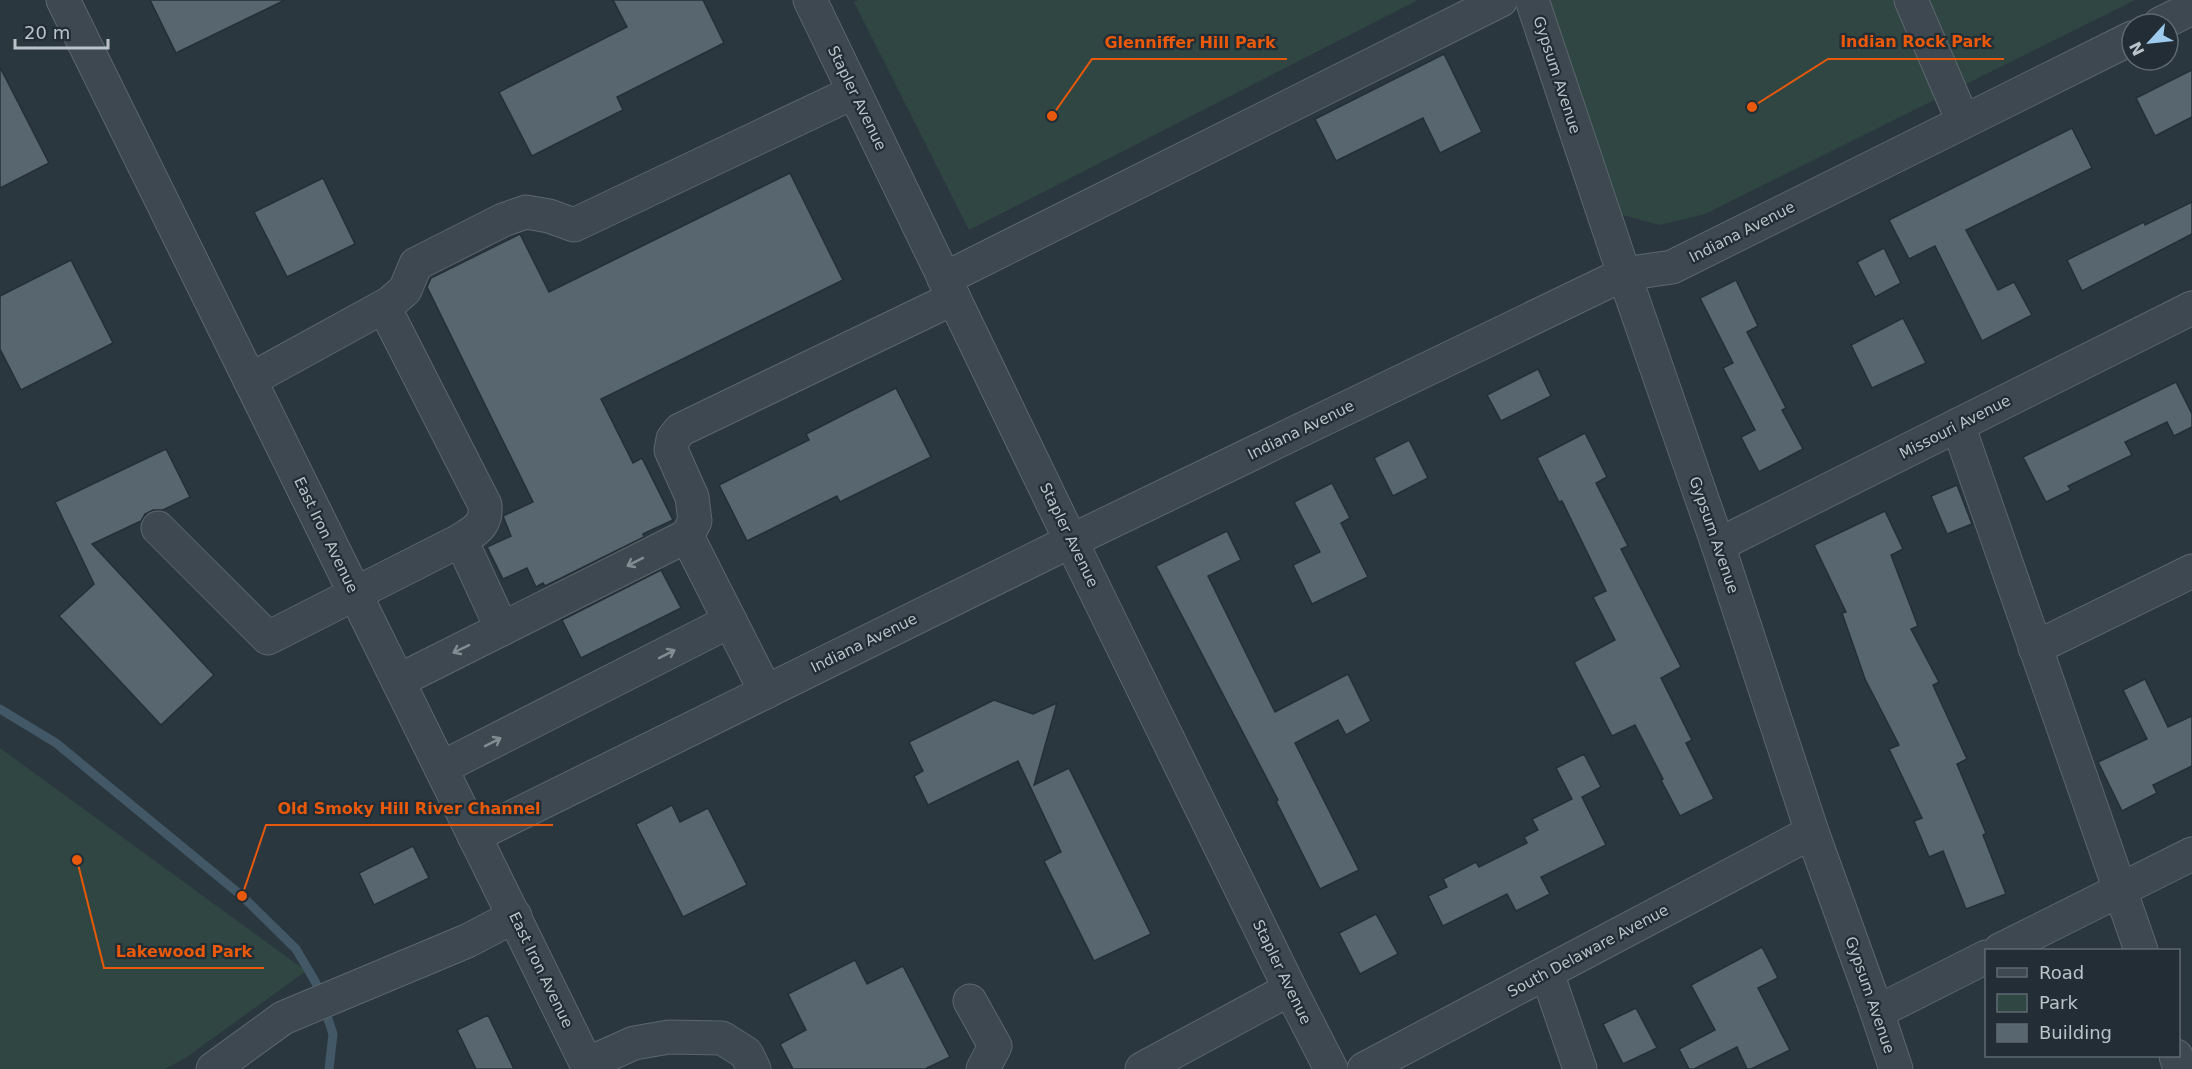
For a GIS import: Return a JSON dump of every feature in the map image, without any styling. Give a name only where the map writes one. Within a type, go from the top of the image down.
[{"type":"street","name":"East Iron Avenue","points":[[63,0],[588,1067]]},
{"type":"street","name":"Stapler Avenue","points":[[810,0],[1071,541],[1331,1069]]},
{"type":"street","points":[[398,681],[687,536],[695,521],[692,497],[670,450],[673,439],[680,430],[1501,0]]},
{"type":"street","name":"Gypsum Avenue","points":[[1532,0],[1718,545],[1812,832],[1896,1069]]},
{"type":"street","points":[[1911,0],[1963,121]]},
{"type":"street","name":"Indiana Avenue","points":[[474,836],[1071,541],[1624,274],[1672,267],[2120,44]]},
{"type":"street","points":[[250,380],[384,307],[405,290],[417,264],[502,220],[526,212],[549,216],[574,225],[854,92]]},
{"type":"street","points":[[158,528],[268,638],[461,540],[480,526],[486,515],[485,504],[384,307]]},
{"type":"street","name":"Missouri Avenue","points":[[1718,545],[2192,308]]},
{"type":"street","points":[[1958,425],[2140,949]]},
{"type":"street","points":[[687,536],[766,692]]},
{"type":"street","points":[[461,540],[502,629]]},
{"type":"street","points":[[2035,648],[2192,571]]},
{"type":"street","points":[[441,768],[730,621]]},
{"type":"street","name":"South Delaware Avenue","points":[[1364,1069],[1812,832]]},
{"type":"street","points":[[2004,949],[2192,854]]},
{"type":"street","points":[[213,1069],[283,1018],[467,941],[515,916]]},
{"type":"street","points":[[1877,1012],[1985,958]]},
{"type":"street","points":[[1546,973],[1580,1069]]},
{"type":"street","points":[[1142,1069],[1290,989]]},
{"type":"street","points":[[970,1001],[995,1046],[983,1069]]},
{"type":"street","points":[[588,1067],[634,1043],[669,1037],[722,1038],[746,1053],[754,1069]]},
{"type":"green space","points":[[859,0],[1418,0],[969,230],[854,2]]},
{"type":"green space","points":[[1548,0],[2135,0],[1705,214],[1659,225],[1619,214]]},
{"type":"green space","points":[[0,748],[306,971],[184,1059],[164,1069],[0,1069]]},
{"type":"building","points":[[150,0],[285,0],[176,53]]},
{"type":"building","points":[[613,0],[703,0],[724,43],[617,97],[623,110],[532,156],[499,92],[627,27]]},
{"type":"building","points":[[1444,54],[1482,132],[1440,153],[1423,118],[1336,161],[1315,119]]},
{"type":"building","points":[[0,67],[49,163],[0,188]]},
{"type":"building","points":[[2192,70],[2192,117],[2155,136],[2136,98]]},
{"type":"building","points":[[2072,128],[2092,168],[1966,230],[1998,290],[2014,282],[2032,315],[1982,341],[1935,246],[1909,259],[1889,220]]},
{"type":"building","points":[[790,173],[843,280],[601,399],[633,463],[642,458],[673,520],[643,534],[644,537],[545,586],[543,583],[536,587],[527,568],[503,579],[487,547],[511,536],[503,516],[533,502],[427,287],[431,278],[520,234],[549,292]]},
{"type":"building","points":[[323,178],[355,244],[287,277],[254,212]]},
{"type":"building","points":[[2192,202],[2192,234],[2082,291],[2067,260],[2144,222],[2145,225]]},
{"type":"building","points":[[1884,248],[1901,283],[1875,297],[1857,262]]},
{"type":"building","points":[[71,260],[113,343],[21,390],[0,349],[0,296]]},
{"type":"building","points":[[1736,280],[1758,326],[1747,332],[1786,408],[1782,410],[1803,449],[1759,472],[1741,437],[1755,430],[1723,368],[1733,363],[1700,298]]},
{"type":"building","points":[[1903,318],[1926,363],[1872,388],[1851,345]]},
{"type":"building","points":[[1538,369],[1551,396],[1501,421],[1487,395]]},
{"type":"building","points":[[2176,382],[2192,414],[2192,427],[2174,436],[2167,422],[2125,442],[2132,455],[2068,486],[2071,490],[2046,502],[2023,457]]},
{"type":"building","points":[[896,388],[931,457],[840,502],[837,496],[747,541],[719,485],[809,440],[806,434]]},
{"type":"building","points":[[1585,433],[1607,477],[1596,483],[1628,546],[1621,549],[1681,667],[1661,678],[1692,740],[1686,743],[1714,799],[1680,816],[1635,725],[1612,736],[1574,662],[1615,640],[1593,597],[1606,591],[1562,501],[1559,502],[1537,458]]},
{"type":"building","points":[[1409,440],[1428,478],[1393,496],[1374,458]]},
{"type":"building","points":[[166,449],[190,497],[163,510],[153,510],[145,514],[141,521],[92,544],[214,675],[161,725],[59,616],[94,584],[55,502]]},
{"type":"building","points":[[1332,483],[1350,518],[1341,523],[1368,577],[1312,604],[1293,565],[1320,552],[1294,502]]},
{"type":"building","points":[[1957,485],[1972,524],[1947,534],[1931,496]]},
{"type":"building","points":[[1885,511],[1903,549],[1891,555],[1918,626],[1911,629],[1939,682],[1933,685],[1967,759],[1957,764],[1986,833],[1983,835],[2006,894],[1966,909],[1943,851],[1929,857],[1914,821],[1922,818],[1889,749],[1899,745],[1865,679],[1842,613],[1846,612],[1814,545]]},
{"type":"building","points":[[1227,531],[1241,560],[1208,576],[1275,712],[1348,674],[1371,721],[1346,735],[1338,720],[1295,743],[1359,870],[1320,889],[1276,801],[1278,800],[1156,566]]},
{"type":"building","points":[[661,570],[681,608],[581,658],[562,620]]},
{"type":"building","points":[[2145,679],[2168,727],[2192,716],[2192,766],[2153,785],[2157,793],[2122,811],[2098,762],[2147,739],[2123,690]]},
{"type":"building","points":[[994,700],[1033,714],[1057,703],[1034,785],[1069,768],[1151,934],[1094,961],[1044,861],[1061,852],[1018,761],[928,805],[914,776],[923,771],[909,742]]},
{"type":"building","points":[[1584,754],[1601,787],[1582,797],[1606,845],[1541,877],[1550,894],[1516,911],[1507,894],[1443,926],[1428,896],[1447,887],[1443,879],[1476,862],[1479,867],[1527,843],[1524,837],[1538,830],[1532,819],[1572,799],[1556,768]]},
{"type":"building","points":[[672,805],[680,822],[708,808],[747,885],[683,917],[636,824]]},
{"type":"building","points":[[413,846],[429,878],[374,905],[359,873]]},
{"type":"building","points":[[1376,914],[1398,954],[1360,974],[1339,933]]},
{"type":"building","points":[[1762,947],[1778,978],[1758,988],[1790,1050],[1747,1069],[1737,1047],[1694,1069],[1689,1069],[1679,1049],[1715,1030],[1691,985]]},
{"type":"building","points":[[855,960],[867,984],[903,966],[950,1057],[925,1069],[793,1069],[780,1044],[806,1030],[788,994]]},
{"type":"building","points":[[1636,1008],[1657,1048],[1623,1064],[1603,1024]]},
{"type":"building","points":[[488,1015],[514,1069],[476,1069],[457,1030]]},
{"type":"waterway","points":[[0,709],[56,743],[242,896],[296,949],[316,983],[333,1034],[329,1069]]},
{"type":"place","name":"Indian Rock Park","points":[[1752,107]]},
{"type":"place","name":"Glenniffer Hill Park","points":[[1052,116]]},
{"type":"place","name":"Lakewood Park","points":[[77,860]]},
{"type":"place","name":"Old Smoky Hill River Channel","points":[[242,896]]}]
